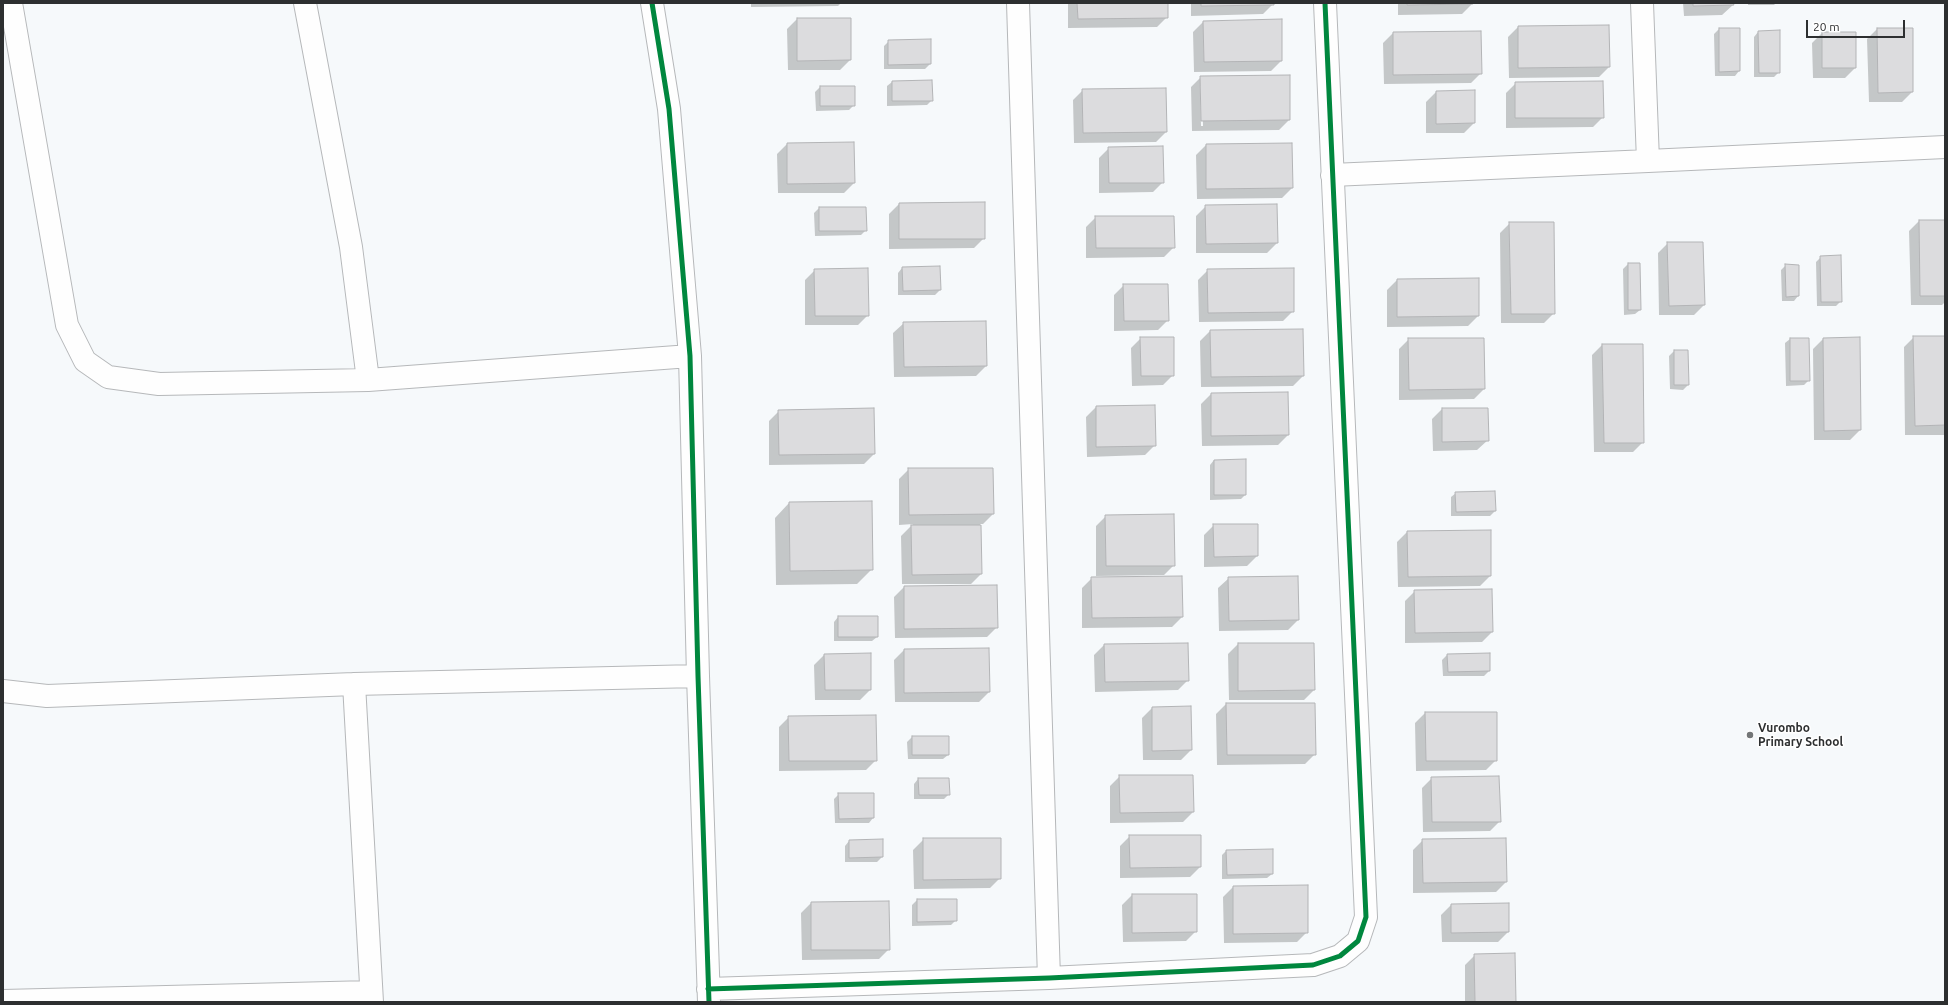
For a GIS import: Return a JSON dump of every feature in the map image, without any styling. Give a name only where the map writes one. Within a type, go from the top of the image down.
[{"type":"street","points":[[11,3],[67,325],[85,361],[108,377],[159,384],[368,380],[690,356]]},
{"type":"street","points":[[305,3],[351,247],[368,380]]},
{"type":"street","points":[[652,3],[669,109],[690,356],[698,676],[709,995],[1313,965],[1340,956],[1358,941],[1366,917],[1325,3]]},
{"type":"street","points":[[1018,3],[1049,978]]},
{"type":"street","points":[[1642,3],[1648,162]]},
{"type":"street","points":[[1332,175],[1648,162],[1945,147]]},
{"type":"street","points":[[3,692],[46,696],[354,684],[698,676]]},
{"type":"street","points":[[3,1001],[372,997],[354,684]]},
{"type":"building","points":[[1077,3],[1168,3],[1168,18],[1078,19]]},
{"type":"building","points":[[1201,3],[1274,3],[1274,5],[1201,6]]},
{"type":"building","points":[[1407,3],[1473,3],[1473,4],[1407,5]]},
{"type":"building","points":[[1693,3],[1733,3],[1734,5],[1693,6]]},
{"type":"building","points":[[797,18],[851,18],[851,60],[797,61]]},
{"type":"building","points":[[1282,19],[1282,61],[1204,62],[1203,21]]},
{"type":"building","points":[[1609,25],[1610,67],[1518,68],[1518,26]]},
{"type":"building","points":[[1719,28],[1740,28],[1740,71],[1719,72]]},
{"type":"building","points":[[1877,28],[1913,28],[1913,92],[1878,93]]},
{"type":"building","points":[[1780,30],[1780,73],[1759,73],[1758,31]]},
{"type":"building","points":[[1481,31],[1482,74],[1393,75],[1393,32]]},
{"type":"building","points":[[1822,32],[1856,32],[1856,68],[1822,68]]},
{"type":"building","points":[[931,39],[931,64],[888,65],[888,40]]},
{"type":"building","points":[[1290,75],[1290,120],[1201,121],[1200,76]]},
{"type":"building","points":[[932,80],[933,101],[892,101],[892,81]]},
{"type":"building","points":[[1603,81],[1604,118],[1515,118],[1515,82]]},
{"type":"building","points":[[820,86],[855,86],[855,106],[820,106]]},
{"type":"building","points":[[1166,88],[1167,132],[1083,133],[1082,89]]},
{"type":"building","points":[[1475,90],[1475,123],[1436,124],[1436,91]]},
{"type":"building","points":[[854,142],[855,183],[787,184],[787,143]]},
{"type":"building","points":[[1292,143],[1293,188],[1206,189],[1206,144]]},
{"type":"building","points":[[1163,146],[1164,183],[1109,183],[1108,147]]},
{"type":"building","points":[[985,202],[985,239],[899,239],[899,203]]},
{"type":"building","points":[[1277,204],[1278,243],[1206,244],[1205,205]]},
{"type":"building","points":[[819,207],[866,207],[867,231],[819,231]]},
{"type":"building","points":[[1095,216],[1174,216],[1175,248],[1096,248]]},
{"type":"building","points":[[1919,220],[1945,220],[1945,296],[1920,296]]},
{"type":"building","points":[[1509,222],[1554,222],[1555,314],[1511,314]]},
{"type":"building","points":[[1667,242],[1703,242],[1705,305],[1669,306]]},
{"type":"building","points":[[1841,255],[1842,302],[1821,302],[1820,256]]},
{"type":"building","points":[[1628,263],[1640,263],[1641,310],[1628,310]]},
{"type":"building","points":[[1785,264],[1799,265],[1799,296],[1786,297]]},
{"type":"building","points":[[940,266],[941,290],[903,291],[902,267]]},
{"type":"building","points":[[868,268],[869,316],[815,316],[814,269]]},
{"type":"building","points":[[1294,268],[1294,312],[1208,313],[1207,269]]},
{"type":"building","points":[[1479,278],[1479,316],[1397,317],[1397,279]]},
{"type":"building","points":[[1123,284],[1168,284],[1169,321],[1124,321]]},
{"type":"building","points":[[986,321],[987,366],[904,367],[903,322]]},
{"type":"building","points":[[1303,329],[1304,376],[1211,377],[1210,330]]},
{"type":"building","points":[[1913,336],[1945,336],[1945,425],[1915,426]]},
{"type":"building","points":[[1140,337],[1174,337],[1174,376],[1141,376]]},
{"type":"building","points":[[1860,337],[1861,430],[1824,431],[1823,338]]},
{"type":"building","points":[[1408,338],[1484,338],[1485,389],[1409,390]]},
{"type":"building","points":[[1790,338],[1809,338],[1810,381],[1790,381]]},
{"type":"building","points":[[1602,344],[1643,344],[1644,443],[1604,443]]},
{"type":"building","points":[[1674,350],[1688,350],[1689,385],[1674,385]]},
{"type":"building","points":[[1288,392],[1289,435],[1211,436],[1211,393]]},
{"type":"building","points":[[1155,405],[1156,446],[1096,447],[1096,406]]},
{"type":"building","points":[[874,408],[875,454],[779,455],[778,410]]},
{"type":"building","points":[[1442,408],[1488,408],[1489,441],[1442,442]]},
{"type":"building","points":[[1246,459],[1246,495],[1214,495],[1214,460]]},
{"type":"building","points":[[908,468],[993,468],[994,514],[909,515]]},
{"type":"building","points":[[1495,491],[1496,511],[1456,512],[1455,492]]},
{"type":"building","points":[[872,501],[873,570],[790,571],[789,502]]},
{"type":"building","points":[[1174,514],[1175,566],[1106,566],[1105,515]]},
{"type":"building","points":[[1213,524],[1258,524],[1258,556],[1214,557]]},
{"type":"building","points":[[911,525],[981,525],[982,574],[912,575]]},
{"type":"building","points":[[1491,530],[1491,576],[1408,577],[1407,531]]},
{"type":"building","points":[[1182,576],[1183,617],[1092,618],[1091,577]]},
{"type":"building","points":[[1298,576],[1299,620],[1229,621],[1228,577]]},
{"type":"building","points":[[997,585],[998,628],[904,629],[904,586]]},
{"type":"building","points":[[1492,589],[1493,632],[1415,633],[1414,590]]},
{"type":"building","points":[[838,616],[878,616],[878,637],[838,637]]},
{"type":"building","points":[[1188,643],[1189,681],[1105,682],[1104,644]]},
{"type":"building","points":[[1238,643],[1314,643],[1315,690],[1238,691]]},
{"type":"building","points":[[989,648],[990,692],[904,693],[904,649]]},
{"type":"building","points":[[871,653],[871,690],[825,690],[824,654]]},
{"type":"building","points":[[1490,653],[1490,671],[1448,672],[1447,654]]},
{"type":"building","points":[[1226,703],[1315,703],[1316,755],[1227,755]]},
{"type":"building","points":[[1191,706],[1192,750],[1152,751],[1152,707]]},
{"type":"building","points":[[1425,712],[1497,712],[1497,761],[1426,761]]},
{"type":"building","points":[[876,715],[877,761],[789,761],[788,716]]},
{"type":"building","points":[[912,736],[949,736],[949,755],[912,755]]},
{"type":"building","points":[[1119,775],[1193,775],[1194,812],[1120,813]]},
{"type":"building","points":[[1499,776],[1501,822],[1432,822],[1431,777]]},
{"type":"building","points":[[918,778],[949,778],[950,795],[919,795]]},
{"type":"building","points":[[838,793],[874,793],[874,818],[839,819]]},
{"type":"building","points":[[1129,835],[1201,835],[1201,867],[1130,868]]},
{"type":"building","points":[[923,838],[1001,838],[1001,879],[923,880]]},
{"type":"building","points":[[1506,838],[1507,882],[1423,883],[1422,839]]},
{"type":"building","points":[[883,839],[883,857],[849,858],[849,840]]},
{"type":"building","points":[[1273,849],[1273,874],[1227,875],[1226,850]]},
{"type":"building","points":[[1308,885],[1308,933],[1233,934],[1233,886]]},
{"type":"building","points":[[1132,894],[1197,894],[1197,932],[1132,933]]},
{"type":"building","points":[[917,899],[957,899],[957,921],[917,922]]},
{"type":"building","points":[[889,901],[890,950],[811,950],[811,902]]},
{"type":"building","points":[[1509,903],[1509,932],[1451,933],[1451,904]]},
{"type":"building","points":[[1515,953],[1516,1002],[1475,1002],[1474,954]]},
{"type":"cycle path","points":[[652,3],[669,109],[690,356],[698,676],[709,1002]]},
{"type":"cycle path","points":[[708,989],[1049,978],[1313,965],[1340,956],[1358,941],[1366,917],[1325,3]]},
{"type":"place","name":"Vurombo Primary School","points":[[1750,735]]}]
